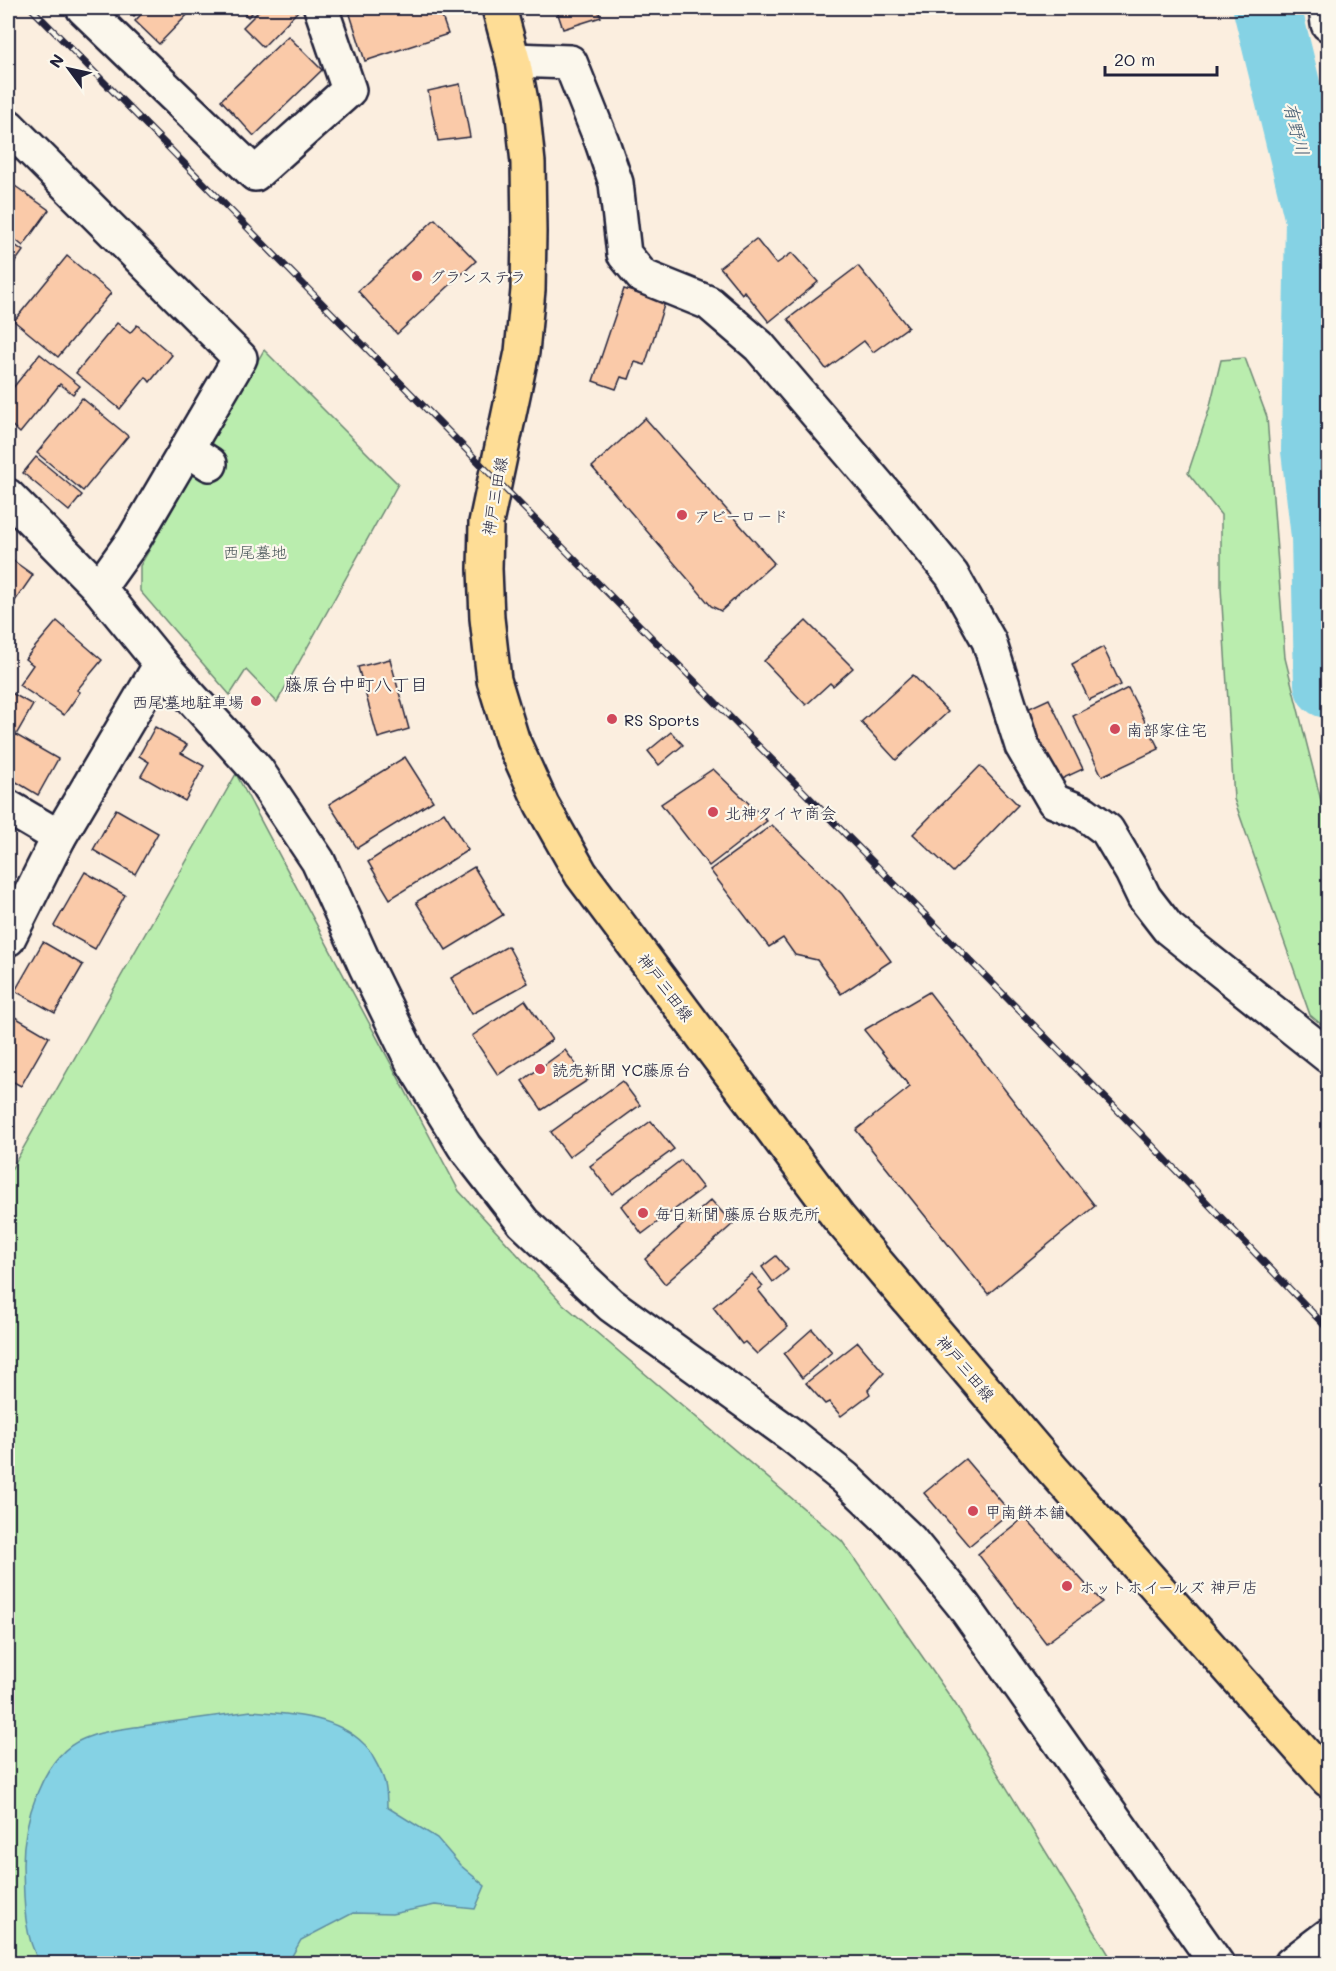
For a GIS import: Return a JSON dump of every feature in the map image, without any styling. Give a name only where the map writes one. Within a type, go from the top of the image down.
[{"type":"main road","name":"神戸三田線","points":[[499,8],[522,106],[528,164],[530,232],[528,290],[522,352],[486,523],[485,569],[494,680],[512,739],[542,805],[581,874],[838,1217],[1053,1470],[1329,1780]]},
{"type":"street","points":[[83,8],[255,174],[349,90],[321,8]]},
{"type":"street","points":[[1326,8],[1329,24]]},
{"type":"street","points":[[513,60],[570,62],[603,142],[616,183],[624,254],[642,276],[709,303],[759,346],[952,574],[989,640],[1022,746],[1054,801],[1084,813],[1107,830],[1144,897],[1168,928],[1329,1056]]},
{"type":"street","points":[[8,126],[240,358],[199,456],[99,588]]},
{"type":"street","points":[[8,496],[99,588],[161,664],[257,770],[318,861],[413,1063],[464,1146],[523,1222],[611,1305],[649,1335],[790,1434],[845,1478],[910,1540],[963,1605],[1217,1964]]},
{"type":"street","points":[[8,939],[59,837],[161,664]]},
{"type":"street","points":[[8,807],[59,837]]},
{"type":"street","points":[[1291,1964],[1329,1936]]},
{"type":"green space","name":"西尾墓地","points":[[264,350],[398,484],[277,702],[246,670],[230,695],[140,591],[140,566]]},
{"type":"green space","points":[[1245,358],[1267,417],[1285,658],[1328,828],[1328,1030],[1310,1015],[1234,799],[1221,588],[1221,515],[1188,473],[1209,410],[1221,360]]},
{"type":"green space","points":[[236,774],[459,1191],[563,1304],[842,1541],[956,1705],[1114,1963],[8,1964],[8,1175]]},
{"type":"water","points":[[251,1711],[296,1715],[326,1722],[352,1734],[364,1744],[383,1777],[387,1807],[437,1838],[460,1865],[485,1886],[475,1909],[435,1905],[392,1914],[353,1913],[301,1940],[288,1963],[40,1963],[27,1928],[24,1849],[26,1830],[37,1793],[56,1760],[68,1748],[97,1734]]},
{"type":"building","points":[[125,8],[142,8],[134,16]]},
{"type":"building","points":[[147,8],[188,8],[191,11],[159,44],[135,21]]},
{"type":"building","points":[[238,8],[257,8],[248,17]]},
{"type":"building","points":[[262,8],[300,9],[263,47],[243,27]]},
{"type":"building","points":[[348,8],[439,8],[448,34],[365,61]]},
{"type":"building","points":[[556,8],[597,8],[601,17],[563,29]]},
{"type":"building","points":[[288,36],[322,70],[254,136],[221,100]]},
{"type":"building","points":[[460,84],[470,137],[438,141],[428,91]]},
{"type":"building","points":[[15,186],[49,210],[23,246],[8,234],[8,197]]},
{"type":"building","name":"グランステラ","points":[[435,219],[476,261],[397,334],[358,291]]},
{"type":"building","points":[[756,239],[776,264],[792,253],[818,282],[769,322],[744,291],[742,294],[720,267]]},
{"type":"building","points":[[8,240],[23,251],[8,272]]},
{"type":"building","points":[[67,256],[111,293],[58,357],[14,321]]},
{"type":"building","points":[[858,266],[908,327],[873,352],[864,341],[826,369],[788,319]]},
{"type":"building","points":[[624,289],[665,302],[645,365],[635,362],[629,379],[621,377],[616,389],[593,381]]},
{"type":"building","points":[[117,323],[130,333],[137,325],[172,355],[150,382],[146,377],[120,409],[76,373]]},
{"type":"building","points":[[40,354],[80,386],[73,394],[60,384],[20,433],[8,422],[8,394]]},
{"type":"building","points":[[82,398],[128,436],[83,491],[37,453]]},
{"type":"building","name":"アビーロード","points":[[645,418],[774,563],[721,611],[711,606],[592,467]]},
{"type":"building","points":[[36,457],[82,495],[69,511],[23,473]]},
{"type":"building","points":[[8,557],[33,575],[8,611]]},
{"type":"building","points":[[57,621],[102,660],[77,690],[80,692],[64,715],[19,685],[33,665],[25,659]]},
{"type":"building","points":[[806,621],[853,668],[833,686],[830,683],[806,705],[764,661]]},
{"type":"building","points":[[1103,647],[1121,685],[1089,700],[1072,664]]},
{"type":"building","points":[[390,659],[409,729],[378,738],[358,667]]},
{"type":"building","points":[[913,675],[948,712],[896,760],[861,722]]},
{"type":"building","points":[[1128,688],[1159,749],[1102,776],[1073,716]]},
{"type":"building","points":[[8,691],[33,705],[16,735],[58,759],[38,795],[8,777]]},
{"type":"building","points":[[1049,699],[1083,769],[1055,782],[1023,711]]},
{"type":"building","points":[[155,727],[187,745],[181,753],[204,766],[185,801],[141,776],[149,762],[139,756]]},
{"type":"building","points":[[671,732],[683,745],[659,765],[648,751]]},
{"type":"building","points":[[405,757],[433,801],[357,848],[329,804]]},
{"type":"building","points":[[980,766],[1018,805],[953,872],[913,834]]},
{"type":"building","name":"北神タイヤ商会","points":[[713,769],[767,821],[709,866],[661,804]]},
{"type":"building","points":[[116,809],[158,833],[135,874],[93,850]]},
{"type":"building","points":[[444,812],[468,850],[390,899],[368,862]]},
{"type":"building","points":[[772,825],[842,894],[891,961],[841,994],[817,960],[795,955],[783,938],[769,947],[710,870]]},
{"type":"building","points":[[474,867],[503,915],[446,950],[416,902]]},
{"type":"building","points":[[85,872],[125,895],[95,949],[54,926]]},
{"type":"building","points":[[43,942],[83,965],[55,1013],[15,991]]},
{"type":"building","points":[[508,946],[528,983],[472,1014],[451,978]]},
{"type":"building","points":[[929,992],[1095,1206],[988,1294],[856,1130],[910,1087],[864,1030]]},
{"type":"building","points":[[525,1000],[552,1040],[498,1075],[472,1036]]},
{"type":"building","points":[[8,1013],[49,1037],[21,1086],[8,1079]]},
{"type":"building","points":[[565,1050],[588,1080],[542,1110],[522,1081]]},
{"type":"building","points":[[622,1081],[640,1105],[569,1157],[551,1132]]},
{"type":"building","points":[[651,1121],[674,1149],[612,1194],[590,1166]]},
{"type":"building","points":[[681,1160],[703,1188],[642,1234],[621,1206]]},
{"type":"building","points":[[711,1200],[733,1224],[665,1284],[645,1259]]},
{"type":"building","points":[[776,1256],[788,1270],[773,1282],[762,1267]]},
{"type":"building","points":[[752,1274],[763,1286],[758,1290],[788,1327],[757,1354],[745,1342],[742,1344],[713,1307]]},
{"type":"building","points":[[812,1329],[832,1352],[802,1378],[784,1354]]},
{"type":"building","points":[[858,1342],[884,1373],[868,1390],[870,1394],[841,1416],[829,1402],[825,1404],[806,1383]]},
{"type":"building","points":[[965,1459],[1010,1512],[969,1546],[924,1493]]},
{"type":"building","points":[[1024,1517],[1102,1602],[1046,1643],[978,1554]]},
{"type":"waterway","name":"有野川","points":[[1267,8],[1319,219],[1315,450],[1325,536],[1328,684]]},
{"type":"railway","points":[[31,8],[1144,1137],[1328,1329]]},
{"type":"place","name":"グランステラ","points":[[417,276]]},
{"type":"place","name":"アビーロード","points":[[682,515]]},
{"type":"place","name":"西尾墓地駐車場","points":[[256,701]]},
{"type":"place","name":"RS Sports","points":[[612,719]]},
{"type":"place","name":"南部家住宅","points":[[1115,729]]},
{"type":"place","name":"北神タイヤ商会","points":[[713,812]]},
{"type":"place","name":"読売新聞 YC藤原台","points":[[540,1069]]},
{"type":"place","name":"毎日新聞 藤原台販売所","points":[[643,1213]]},
{"type":"place","name":"甲南餅本舗","points":[[973,1511]]},
{"type":"place","name":"ホットホイールズ 神戸店","points":[[1067,1586]]},
{"type":"district","name":"藤原台中町八丁目","points":[[356,684]]}]
